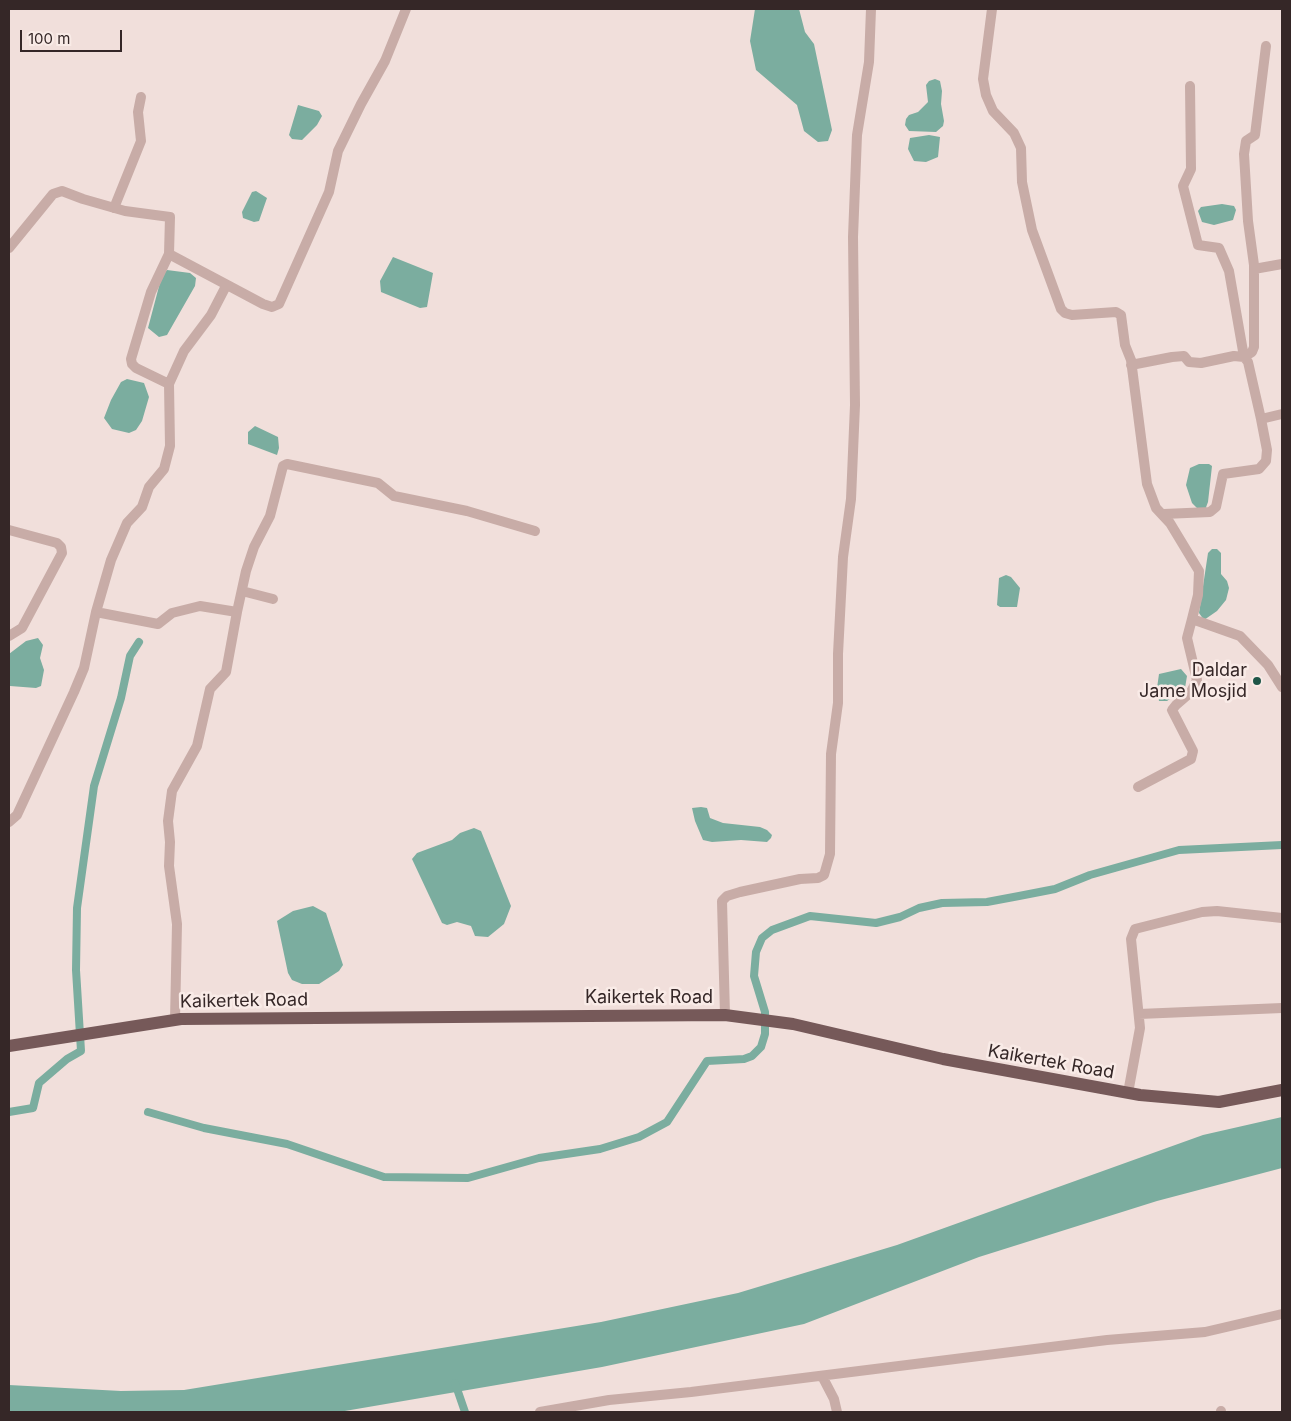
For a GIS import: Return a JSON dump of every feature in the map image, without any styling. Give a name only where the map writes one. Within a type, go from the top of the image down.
[{"type":"main road","name":"Kaikertek Road","points":[[9,1046],[98,1030],[175,1020],[308,1016],[732,1015],[793,1024],[943,1060],[1128,1093],[1219,1102],[1282,1090]]},
{"type":"street","points":[[169,254],[226,286],[272,307],[279,304],[329,192],[338,151],[360,104],[384,61],[406,9]]},
{"type":"street","points":[[732,1015],[722,901],[727,896],[740,892],[800,879],[818,878],[824,875],[830,854],[831,754],[838,703],[843,557],[851,499],[855,405],[852,237],[857,135],[869,62],[871,9]]},
{"type":"street","points":[[992,9],[983,78],[986,95],[994,111],[1014,133],[1021,148],[1022,182],[1032,230],[1061,309],[1065,313],[1072,315],[1116,312],[1121,315],[1125,345],[1131,365],[1147,484],[1156,508],[1164,514],[1199,570],[1198,595],[1187,638],[1197,680],[1191,692],[1172,710],[1193,752],[1191,759],[1138,787]]},
{"type":"street","points":[[1131,365],[1184,356],[1189,362],[1202,363],[1234,356],[1244,357],[1252,352],[1254,347],[1254,269],[1248,220],[1244,154],[1246,141],[1255,135],[1266,46]]},
{"type":"street","points":[[1164,514],[1210,512],[1216,507],[1223,474],[1259,469],[1266,461],[1267,450],[1248,362],[1244,357],[1229,271],[1219,248],[1198,245],[1183,186],[1191,169],[1190,86]]},
{"type":"street","points":[[114,208],[141,141],[138,112],[141,97]]},
{"type":"street","points":[[9,248],[53,194],[62,191],[114,208],[170,216],[169,254],[151,292],[131,359],[132,364],[136,368],[169,384]]},
{"type":"street","points":[[1254,269],[1282,264]]},
{"type":"street","points":[[9,822],[17,815],[84,668],[96,612],[108,569],[127,523],[142,507],[149,487],[164,468],[170,446],[169,384],[184,351],[211,315],[226,286]]},
{"type":"street","points":[[1261,419],[1282,414]]},
{"type":"street","points":[[175,1020],[177,924],[169,866],[170,842],[168,821],[172,791],[197,746],[210,689],[226,672],[237,612],[254,547],[270,516],[283,466],[287,464],[378,483],[394,496],[467,511],[535,531]]},
{"type":"street","points":[[9,530],[57,543],[62,547],[62,553],[22,628],[9,636]]},
{"type":"street","points":[[242,591],[273,599]]},
{"type":"street","points":[[96,612],[158,624],[172,613],[200,606],[237,612]]},
{"type":"street","points":[[1192,619],[1240,636],[1268,665],[1282,687]]},
{"type":"street","points":[[1128,1093],[1140,1028],[1131,939],[1136,929],[1202,912],[1217,911],[1282,918]]},
{"type":"street","points":[[1139,1014],[1282,1008]]},
{"type":"street","points":[[540,1412],[609,1400],[822,1376],[1107,1340],[1205,1332],[1282,1314]]},
{"type":"street","points":[[822,1376],[834,1400],[836,1412]]},
{"type":"water","points":[[755,9],[799,9],[805,32],[814,44],[832,130],[828,141],[818,142],[804,131],[797,105],[756,70],[750,41]]},
{"type":"water","points":[[935,79],[940,81],[942,91],[943,126],[936,132],[909,131],[905,125],[906,119],[909,115],[918,112],[928,102],[926,85],[929,81]]},
{"type":"water","points":[[298,105],[319,111],[322,116],[317,125],[302,140],[292,139],[289,135]]},
{"type":"water","points":[[929,135],[940,137],[938,157],[926,162],[914,161],[908,149],[910,138]]},
{"type":"water","points":[[256,191],[267,198],[259,221],[254,222],[243,218],[242,212],[252,192]]},
{"type":"water","points":[[1222,204],[1234,206],[1236,210],[1233,220],[1214,225],[1202,222],[1198,211],[1201,207]]},
{"type":"water","points":[[393,257],[433,273],[427,307],[420,308],[381,292],[380,281]]},
{"type":"water","points":[[167,270],[190,273],[196,278],[195,286],[167,335],[159,337],[148,328],[162,275]]},
{"type":"water","points":[[127,379],[144,383],[149,397],[142,421],[136,430],[129,433],[112,429],[104,418],[121,382]]},
{"type":"water","points":[[255,426],[278,437],[279,448],[277,455],[248,444],[248,432]]},
{"type":"water","points":[[1199,464],[1209,464],[1212,466],[1208,502],[1205,510],[1198,509],[1192,503],[1186,485],[1190,468]]},
{"type":"water","points":[[1212,549],[1217,549],[1221,553],[1221,574],[1227,581],[1229,588],[1226,600],[1217,611],[1204,620],[1199,613],[1208,553]]},
{"type":"water","points":[[1006,575],[1011,577],[1020,588],[1017,607],[1000,607],[997,605],[999,578]]},
{"type":"water","points":[[38,638],[43,645],[40,658],[44,670],[41,686],[36,688],[10,686],[9,689],[9,654],[26,641]]},
{"type":"water","points":[[1181,669],[1187,676],[1185,688],[1167,701],[1159,701],[1157,688],[1159,674]]},
{"type":"water","points":[[692,808],[707,808],[710,818],[723,823],[760,827],[772,835],[771,838],[767,842],[741,840],[712,842],[703,840]]},
{"type":"water","points":[[474,828],[481,831],[511,906],[504,924],[488,937],[475,936],[471,926],[457,922],[447,925],[442,923],[412,859],[417,853],[452,840],[460,833]]},
{"type":"water","points":[[313,906],[326,913],[343,965],[339,971],[319,984],[302,984],[292,980],[288,973],[277,921],[293,911]]},
{"type":"water","points":[[1282,1117],[1282,1168],[1157,1201],[979,1257],[804,1324],[602,1367],[339,1412],[9,1412],[9,1385],[121,1391],[184,1390],[601,1322],[738,1293],[897,1245],[1203,1135]]},
{"type":"waterway","points":[[9,1112],[33,1108],[39,1083],[67,1059],[81,1051],[76,970],[77,908],[94,786],[121,698],[130,656],[139,642]]},
{"type":"waterway","points":[[148,1112],[204,1128],[287,1144],[384,1177],[468,1178],[539,1158],[600,1149],[639,1137],[667,1122],[707,1061],[744,1059],[752,1056],[761,1047],[765,1034],[765,1012],[754,976],[756,952],[762,938],[772,930],[810,916],[876,923],[900,917],[919,908],[942,903],[987,902],[1055,889],[1090,875],[1179,850],[1282,845]]},
{"type":"waterway","points":[[455,1383],[465,1412]]},
{"type":"place","name":"Daldar Jame Mosjid","points":[[1257,681]]}]
